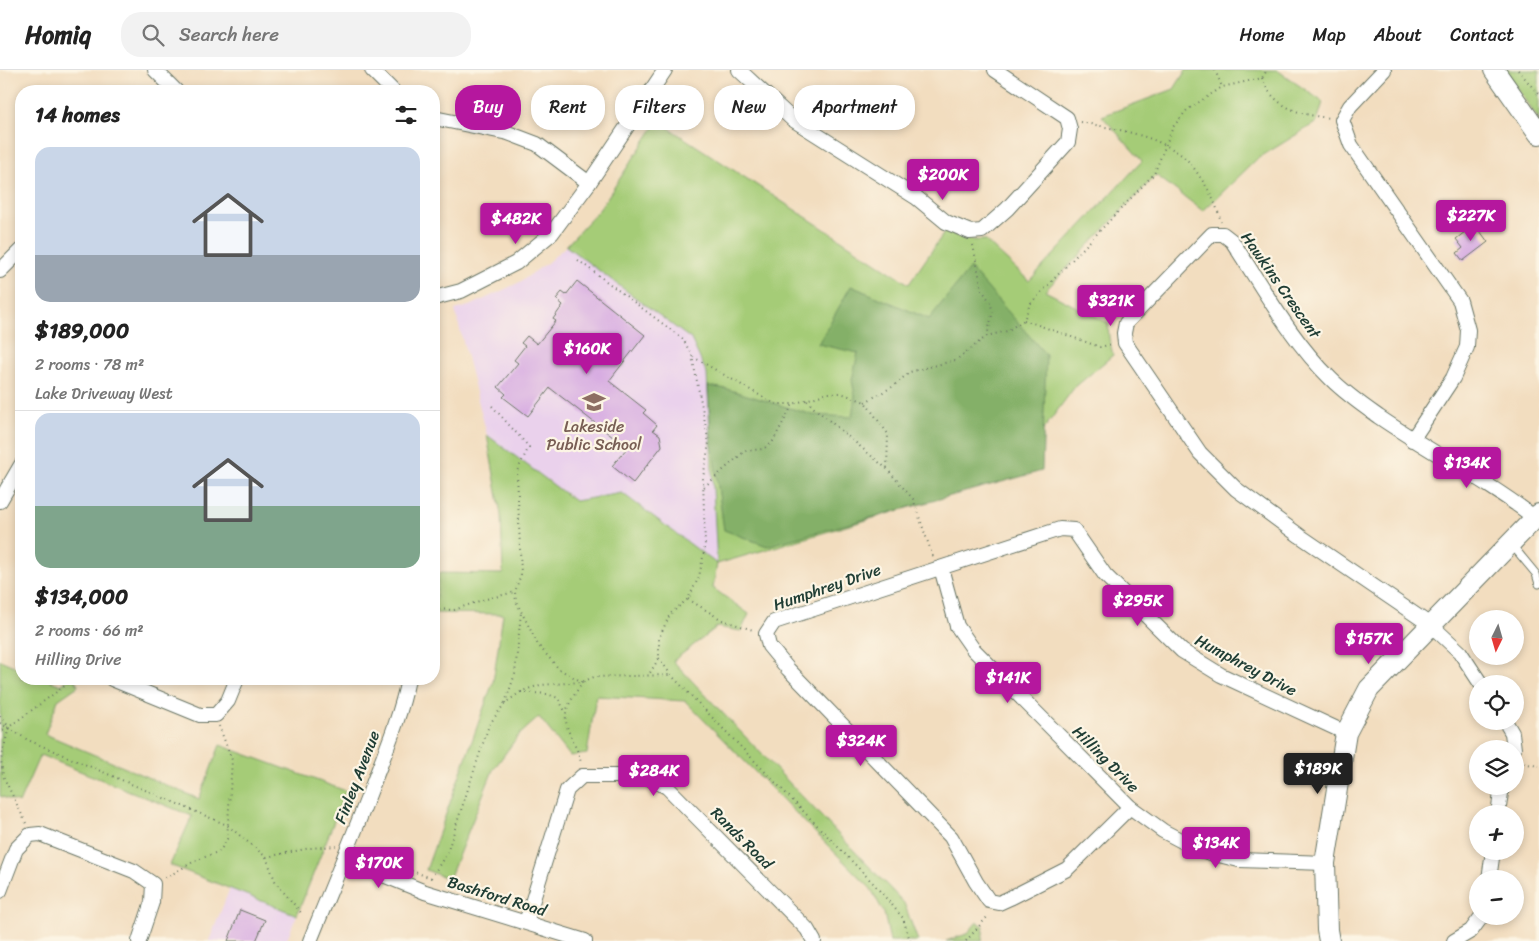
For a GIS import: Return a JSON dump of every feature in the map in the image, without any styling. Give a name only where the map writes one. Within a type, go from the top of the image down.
[{"type":"street","points":[[154,70],[170,85]]},
{"type":"street","points":[[372,70],[387,85]]},
{"type":"street","points":[[440,296],[461,291],[516,263],[552,233],[589,183],[665,70]]},
{"type":"street","points":[[740,70],[792,119],[917,198],[946,222],[970,232],[982,231],[1007,209],[1068,142],[1070,129],[1067,118],[995,70]]},
{"type":"street","points":[[1384,70],[1350,106],[1342,120],[1351,145],[1460,300],[1468,330],[1467,347],[1453,378],[1412,440]]},
{"type":"street","points":[[1494,70],[1539,134]]},
{"type":"street","points":[[440,119],[508,134],[537,144],[589,183]]},
{"type":"street","name":"Hawkins Crescent","points":[[1125,343],[1124,333],[1126,324],[1212,234],[1223,234],[1232,241],[1305,351],[1331,380],[1352,398],[1412,440],[1509,497],[1537,516]]},
{"type":"street","points":[[0,271],[15,256]]},
{"type":"street","points":[[1125,343],[1200,453],[1236,489],[1300,536],[1432,626],[1460,652],[1475,675]]},
{"type":"street","points":[[0,501],[15,475]]},
{"type":"street","points":[[1329,941],[1324,864],[1346,733],[1369,689],[1537,516]]},
{"type":"street","name":"Humphrey Drive","points":[[999,903],[990,901],[981,889],[951,838],[788,669],[769,646],[766,634],[774,622],[1060,529],[1074,530],[1105,575],[1182,651],[1222,674],[1346,733]]},
{"type":"street","name":"Hilling Drive","points":[[939,569],[957,626],[973,649],[1130,807],[1163,832],[1199,850],[1239,860],[1324,864]]},
{"type":"street","points":[[127,685],[200,715],[216,714],[228,702],[235,685]]},
{"type":"street","name":"Finley Avenue","points":[[310,941],[347,853],[403,702],[407,685]]},
{"type":"street","points":[[526,922],[567,790],[582,776]]},
{"type":"street","name":"Rands Road","points":[[582,776],[645,776],[667,788],[807,929],[814,941]]},
{"type":"street","points":[[999,903],[1067,869],[1130,807]]},
{"type":"street","points":[[0,891],[16,849],[30,835],[40,834],[134,871],[153,884],[152,902],[139,941]]},
{"type":"street","name":"Bashford Road","points":[[347,853],[425,892],[585,941]]},
{"type":"street","points":[[1454,941],[1471,931],[1475,925]]},
{"type":"lane","points":[[1510,543],[1537,573],[1539,584]]},
{"type":"path","points":[[1215,70],[1222,87]]},
{"type":"path","points":[[865,402],[892,387],[910,372],[956,360],[987,336],[1007,331],[1024,320],[1030,304],[1154,174],[1174,127],[1187,110],[1222,87],[1262,78],[1268,70]]},
{"type":"path","points":[[1518,70],[1539,95]]},
{"type":"path","points":[[1262,78],[1267,91],[1281,103],[1305,115],[1342,120]]},
{"type":"path","points":[[1067,118],[1138,135],[1166,145],[1181,154],[1195,169],[1218,207],[1223,234]]},
{"type":"path","points":[[970,232],[982,290],[989,300],[993,311],[987,336]]},
{"type":"path","points":[[578,260],[683,339],[692,356],[709,442],[703,478],[705,548],[699,577],[688,599],[670,614],[659,638],[659,658],[648,676]]},
{"type":"path","points":[[1024,320],[1100,347],[1125,343]]},
{"type":"path","points":[[692,356],[775,404],[792,404],[828,393],[842,392],[865,402],[888,434],[887,469]]},
{"type":"path","points":[[807,400],[887,469],[914,499],[939,569]]},
{"type":"path","points":[[704,487],[745,450],[763,449],[772,443],[792,404]]},
{"type":"path","points":[[492,406],[529,447],[517,471],[521,574],[515,592],[516,600],[538,645],[559,669],[582,682]]},
{"type":"path","points":[[440,609],[454,610],[482,600],[515,592]]},
{"type":"path","points":[[688,599],[722,620],[766,634]]},
{"type":"path","points":[[425,892],[431,878],[447,853],[489,725],[505,703],[515,674],[521,612]]},
{"type":"path","points":[[659,658],[671,675],[873,882],[903,918],[910,941]]},
{"type":"path","points":[[505,703],[520,692],[540,685],[582,682],[594,677],[671,675]]},
{"type":"path","points":[[566,713],[582,682]]},
{"type":"path","points":[[0,730],[9,727],[66,685]]},
{"type":"path","points":[[520,692],[547,694],[558,698],[566,713],[569,730],[580,758],[582,776]]},
{"type":"path","points":[[153,884],[195,861],[220,851],[227,839],[232,760],[220,731],[216,714]]},
{"type":"path","points":[[0,716],[9,727]]},
{"type":"path","points":[[0,723],[28,740],[227,825],[266,857],[276,883],[303,915]]},
{"type":"path","points":[[9,727],[1,760],[3,776],[24,816],[30,835]]},
{"type":"path","points":[[1524,762],[1539,766]]},
{"type":"path","points":[[266,857],[310,848],[331,846],[347,853]]},
{"type":"path","points":[[386,861],[431,878]]},
{"type":"path","points":[[966,941],[980,928],[999,903]]},
{"type":"shaded area","name":"Lakeside Public School","points":[[566,246],[691,339],[707,374],[717,564],[622,493],[576,501],[487,435],[455,310],[472,305],[520,282],[547,263]]},
{"type":"shaded area","points":[[230,888],[297,915],[286,941],[209,941]]},
{"type":"green space","points":[[1186,70],[1277,70],[1323,102],[1317,122],[1257,159],[1203,211],[1156,175],[1045,291],[1108,323],[1113,355],[1074,388],[1040,434],[1037,470],[717,564],[707,374],[691,339],[566,246],[599,210],[652,130],[672,130],[909,284],[946,230],[964,239],[985,240],[1029,281],[1142,161],[1102,116],[1174,89]]},
{"type":"green space","points":[[1504,70],[1539,70],[1539,120]]},
{"type":"green space","points":[[970,268],[1046,355],[1042,471],[767,546],[724,530],[711,436],[708,386],[727,389],[813,415],[852,417],[855,396],[852,380],[858,353],[818,344],[851,286],[929,319]]},
{"type":"green space","points":[[487,435],[575,501],[622,493],[717,564],[713,588],[749,614],[741,631],[717,627],[673,661],[904,903],[918,941],[890,941],[884,913],[871,889],[685,701],[596,696],[587,754],[570,756],[539,717],[518,736],[493,770],[449,879],[426,870],[493,682],[503,614],[440,613],[440,573],[503,574],[501,515]]},
{"type":"green space","points":[[0,660],[15,666],[15,685],[78,685],[58,700],[45,734],[199,799],[220,745],[346,791],[297,915],[170,865],[192,816],[40,755],[19,803],[0,796]]},
{"type":"green space","points":[[977,922],[984,926],[982,941],[946,941],[967,934]]},
{"type":"building","points":[[1475,224],[1488,242],[1463,261],[1457,253],[1463,248],[1456,239]]},
{"type":"building","points":[[577,281],[645,335],[609,381],[646,410],[643,413],[657,425],[653,430],[660,435],[662,446],[633,483],[612,466],[627,448],[550,388],[528,416],[503,397],[506,394],[498,387],[518,363],[514,360],[525,346],[521,343],[527,336],[537,344],[556,321],[553,319],[563,305],[556,299],[562,292],[566,295]]},
{"type":"building","points":[[240,910],[265,920],[256,941],[228,941]]},
{"type":"place","name":"Lakeside Public School","points":[[594,402]]}]
